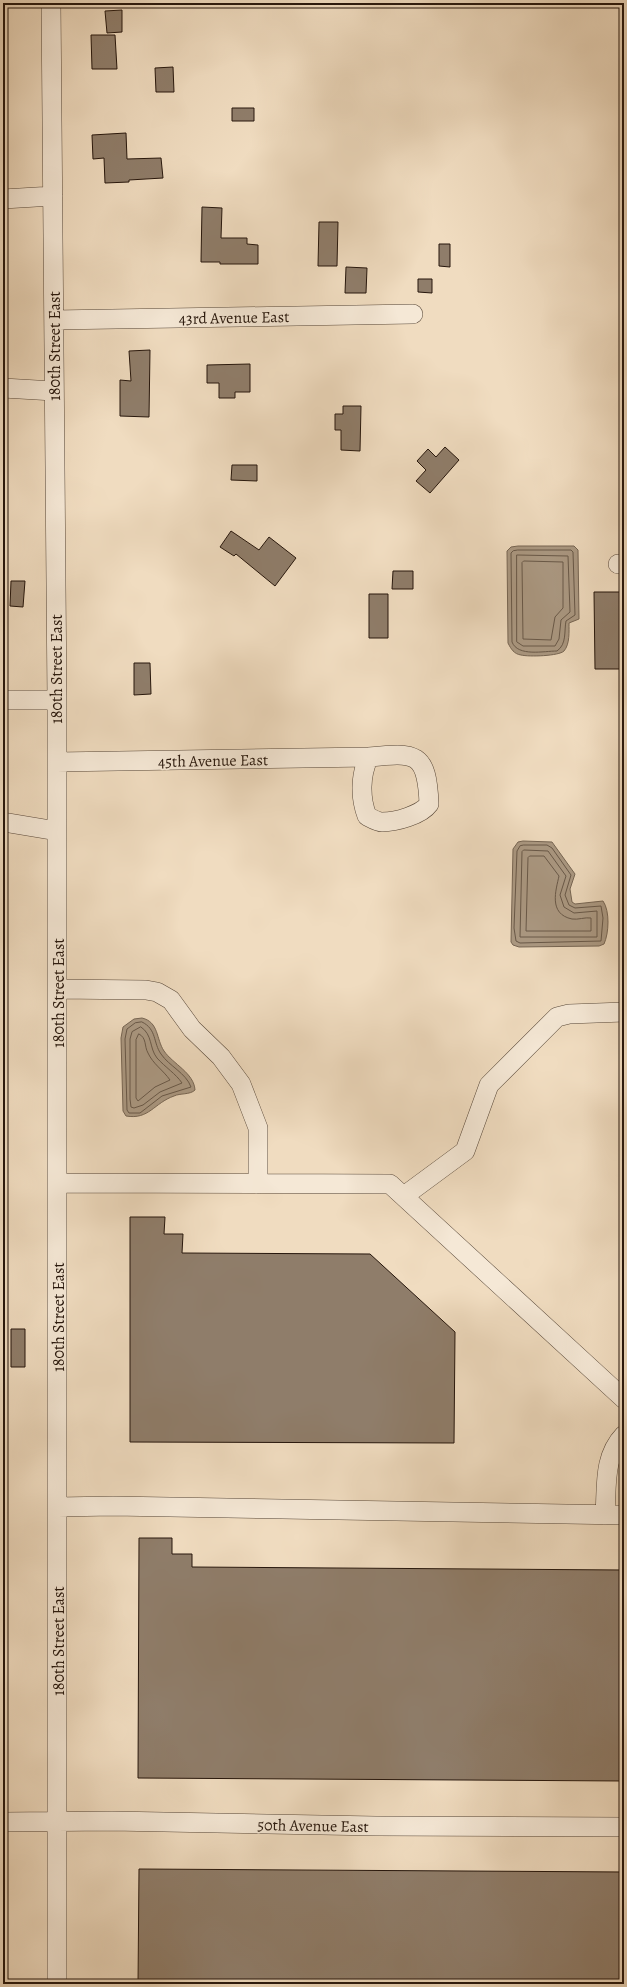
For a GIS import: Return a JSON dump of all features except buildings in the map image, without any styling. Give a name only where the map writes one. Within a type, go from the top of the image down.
[{"type":"street","name":"180th Street East","points":[[51,3],[58,989],[57,1984]]},
{"type":"street","points":[[3,199],[53,196]]},
{"type":"street","name":"43rd Avenue East","points":[[54,320],[413,314]]},
{"type":"street","points":[[3,388],[54,390]]},
{"type":"street","points":[[3,700],[57,700]]},
{"type":"street","name":"45th Avenue East","points":[[57,762],[369,757]]},
{"type":"street","points":[[3,822],[57,831]]},
{"type":"street","points":[[58,989],[146,990],[157,992],[170,1000],[192,1029],[221,1057],[242,1084],[258,1128],[258,1184]]},
{"type":"street","points":[[404,1196],[465,1151],[489,1085],[557,1017],[569,1014],[624,1012]]},
{"type":"street","points":[[58,1183],[390,1184],[624,1399]]},
{"type":"street","points":[[605,1515],[608,1464],[616,1444],[624,1435]]},
{"type":"street","points":[[58,1507],[113,1506],[624,1515]]},
{"type":"street","name":"50th Avenue East","points":[[3,1822],[58,1821],[376,1826],[624,1826]]},
{"type":"water","points":[[574,546],[578,550],[579,619],[569,623],[569,637],[567,645],[561,653],[544,656],[521,655],[516,654],[508,643],[507,551],[511,547]]},
{"type":"water","points":[[518,842],[552,842],[575,874],[570,889],[572,902],[575,904],[603,901],[608,916],[607,934],[604,944],[599,946],[519,947],[513,945],[511,942],[513,849]]},
{"type":"water","points":[[142,1018],[151,1023],[154,1027],[164,1051],[191,1079],[195,1090],[190,1093],[176,1095],[167,1099],[146,1113],[134,1117],[126,1116],[123,1111],[121,1038],[123,1027],[134,1019]]}]
